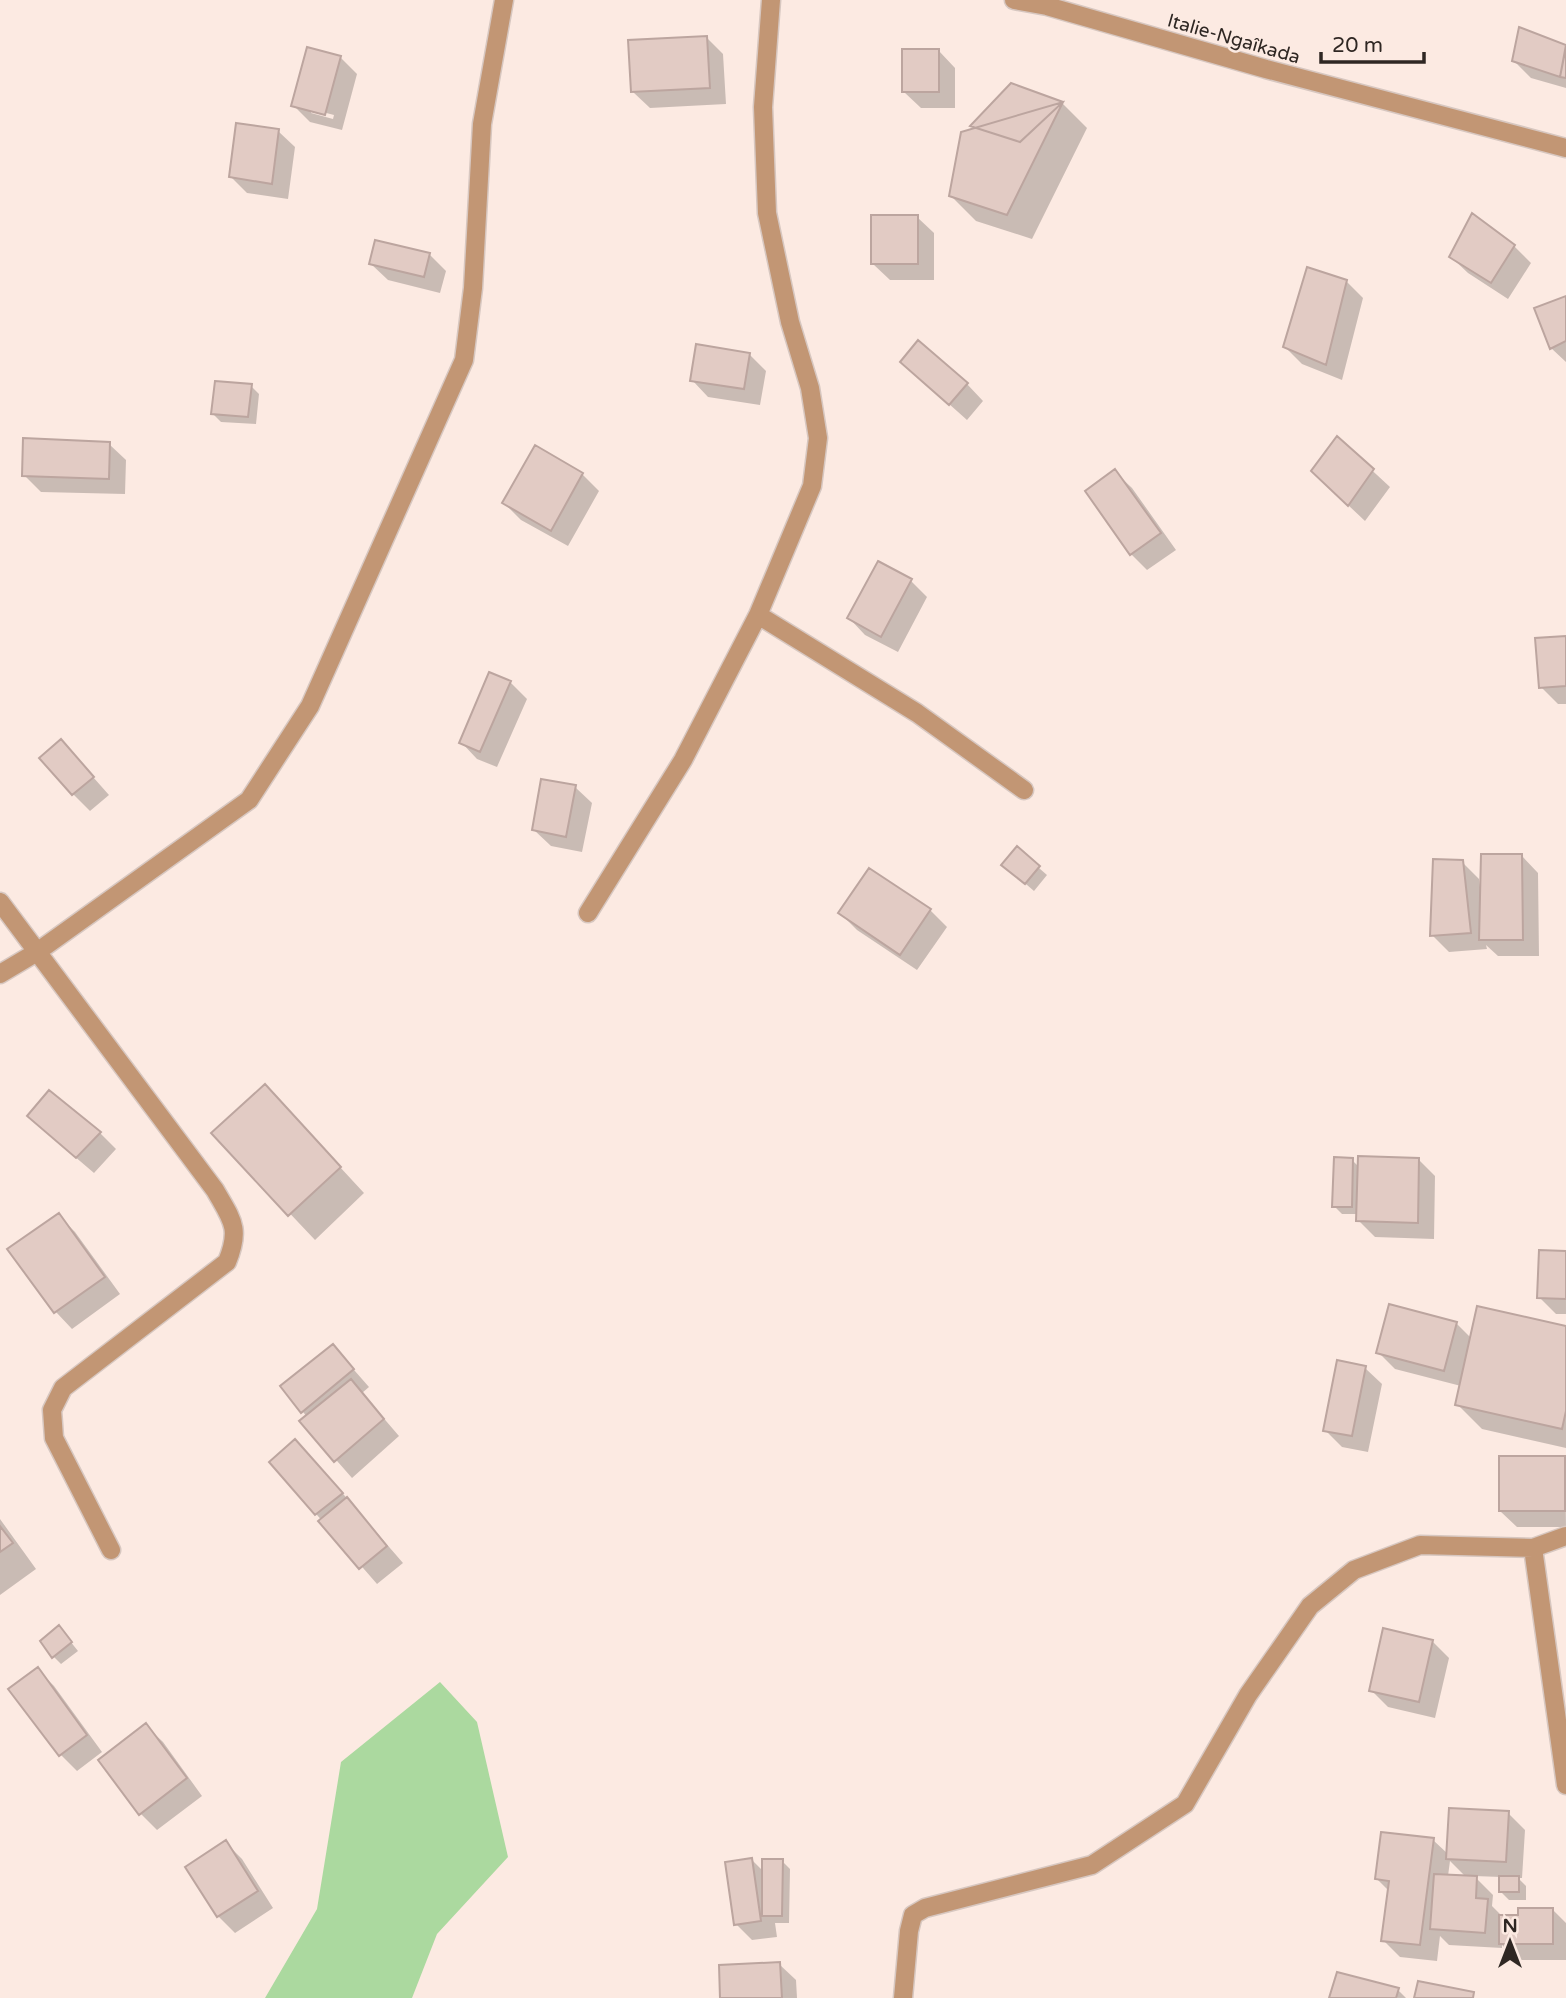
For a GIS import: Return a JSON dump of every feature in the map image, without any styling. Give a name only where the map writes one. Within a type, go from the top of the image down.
[{"type":"street","points":[[0,974],[37,952],[249,800],[310,706],[464,360],[473,288],[482,124],[504,0]]},
{"type":"street","points":[[588,913],[683,760],[758,615],[812,486],[818,438],[810,388],[790,322],[767,213],[763,107],[771,0]]},
{"type":"street","name":"Italie-Ngaîkada","points":[[1014,0],[1047,6],[1266,69],[1566,148]]},
{"type":"street","points":[[758,615],[917,713],[1024,790]]},
{"type":"street","points":[[0,902],[215,1189],[232,1218],[236,1241],[227,1262],[63,1388],[52,1409],[54,1438],[111,1550]]},
{"type":"street","points":[[903,1998],[913,1915],[925,1908],[1092,1865],[1185,1804],[1248,1695],[1310,1606],[1354,1570],[1420,1545],[1533,1548],[1566,1536]]},
{"type":"street","points":[[1533,1548],[1566,1785]]},
{"type":"green space","points":[[440,1682],[477,1722],[508,1857],[437,1934],[412,1998],[265,1998],[317,1909],[341,1762]]},
{"type":"building","points":[[1519,27],[1566,45],[1560,77],[1512,61]]},
{"type":"building","points":[[707,36],[710,88],[631,92],[628,40]]},
{"type":"building","points":[[307,47],[341,56],[325,115],[291,106]]},
{"type":"building","points":[[1566,47],[1566,78],[1560,77]]},
{"type":"building","points":[[902,49],[939,49],[939,92],[902,92]]},
{"type":"building","points":[[1011,83],[1063,102],[1020,142],[970,126]]},
{"type":"building","points":[[1063,102],[1007,215],[949,196],[961,132]]},
{"type":"building","points":[[236,123],[279,129],[272,184],[229,177]]},
{"type":"building","points":[[1472,213],[1515,245],[1491,283],[1449,257]]},
{"type":"building","points":[[871,215],[918,215],[918,264],[871,264]]},
{"type":"building","points":[[375,240],[430,253],[424,277],[369,264]]},
{"type":"building","points":[[1307,267],[1347,280],[1326,365],[1283,347]]},
{"type":"building","points":[[1566,296],[1566,341],[1550,349],[1534,308]]},
{"type":"building","points":[[918,340],[968,383],[949,405],[900,362]]},
{"type":"building","points":[[696,344],[750,353],[744,389],[690,381]]},
{"type":"building","points":[[215,381],[252,384],[248,417],[211,414]]},
{"type":"building","points":[[1337,436],[1374,469],[1348,506],[1311,471]]},
{"type":"building","points":[[23,438],[110,442],[109,479],[22,476]]},
{"type":"building","points":[[535,445],[583,473],[551,531],[502,503]]},
{"type":"building","points":[[1115,469],[1161,533],[1130,555],[1085,491]]},
{"type":"building","points":[[878,561],[912,579],[881,637],[847,618]]},
{"type":"building","points":[[1566,636],[1566,686],[1539,688],[1535,638]]},
{"type":"building","points":[[489,672],[511,681],[480,752],[459,743]]},
{"type":"building","points":[[61,739],[94,777],[72,795],[39,758]]},
{"type":"building","points":[[541,779],[576,785],[566,837],[532,830]]},
{"type":"building","points":[[1017,846],[1040,866],[1025,884],[1001,865]]},
{"type":"building","points":[[1481,854],[1522,854],[1523,940],[1479,940]]},
{"type":"building","points":[[1433,859],[1463,860],[1471,933],[1430,936]]},
{"type":"building","points":[[869,868],[931,909],[900,955],[838,913]]},
{"type":"building","points":[[265,1084],[341,1167],[288,1216],[211,1133]]},
{"type":"building","points":[[49,1090],[101,1132],[76,1158],[27,1116]]},
{"type":"building","points":[[1358,1156],[1419,1158],[1418,1223],[1356,1221]]},
{"type":"building","points":[[1334,1157],[1353,1158],[1352,1207],[1332,1207]]},
{"type":"building","points":[[59,1213],[105,1277],[54,1313],[7,1249]]},
{"type":"building","points":[[1539,1250],[1566,1251],[1566,1299],[1537,1298]]},
{"type":"building","points":[[1389,1304],[1457,1322],[1444,1371],[1376,1353]]},
{"type":"building","points":[[1477,1306],[1566,1326],[1566,1411],[1562,1429],[1455,1405]]},
{"type":"building","points":[[333,1344],[354,1369],[301,1413],[280,1386]]},
{"type":"building","points":[[1337,1360],[1366,1366],[1352,1436],[1323,1431]]},
{"type":"building","points":[[351,1379],[384,1419],[334,1462],[299,1421]]},
{"type":"building","points":[[295,1439],[343,1493],[315,1515],[269,1462]]},
{"type":"building","points":[[1499,1456],[1565,1456],[1565,1511],[1499,1511]]},
{"type":"building","points":[[347,1497],[387,1546],[359,1569],[318,1521]]},
{"type":"building","points":[[0,1526],[13,1543],[0,1552]]},
{"type":"building","points":[[59,1625],[72,1642],[52,1658],[40,1641]]},
{"type":"building","points":[[1383,1628],[1433,1640],[1419,1702],[1369,1691]]},
{"type":"building","points":[[38,1667],[87,1735],[59,1756],[8,1689]]},
{"type":"building","points":[[146,1723],[187,1778],[139,1815],[98,1760]]},
{"type":"building","points":[[1449,1808],[1509,1811],[1506,1862],[1446,1859]]},
{"type":"building","points":[[1381,1832],[1434,1838],[1420,1945],[1381,1941],[1389,1881],[1375,1879]]},
{"type":"building","points":[[226,1840],[258,1891],[217,1917],[185,1867]]},
{"type":"building","points":[[752,1858],[761,1921],[734,1925],[725,1862]]},
{"type":"building","points":[[762,1859],[783,1859],[782,1916],[762,1916]]},
{"type":"building","points":[[1434,1874],[1477,1876],[1476,1898],[1488,1899],[1485,1933],[1430,1929]]},
{"type":"building","points":[[1499,1876],[1519,1876],[1519,1892],[1499,1892]]},
{"type":"building","points":[[1518,1908],[1553,1908],[1553,1944],[1499,1944],[1499,1915],[1518,1915]]},
{"type":"building","points":[[780,1962],[782,1998],[720,1998],[719,1965]]},
{"type":"building","points":[[1337,1972],[1399,1988],[1396,1998],[1329,1998]]},
{"type":"building","points":[[1418,1981],[1474,1992],[1473,1998],[1414,1998]]}]
